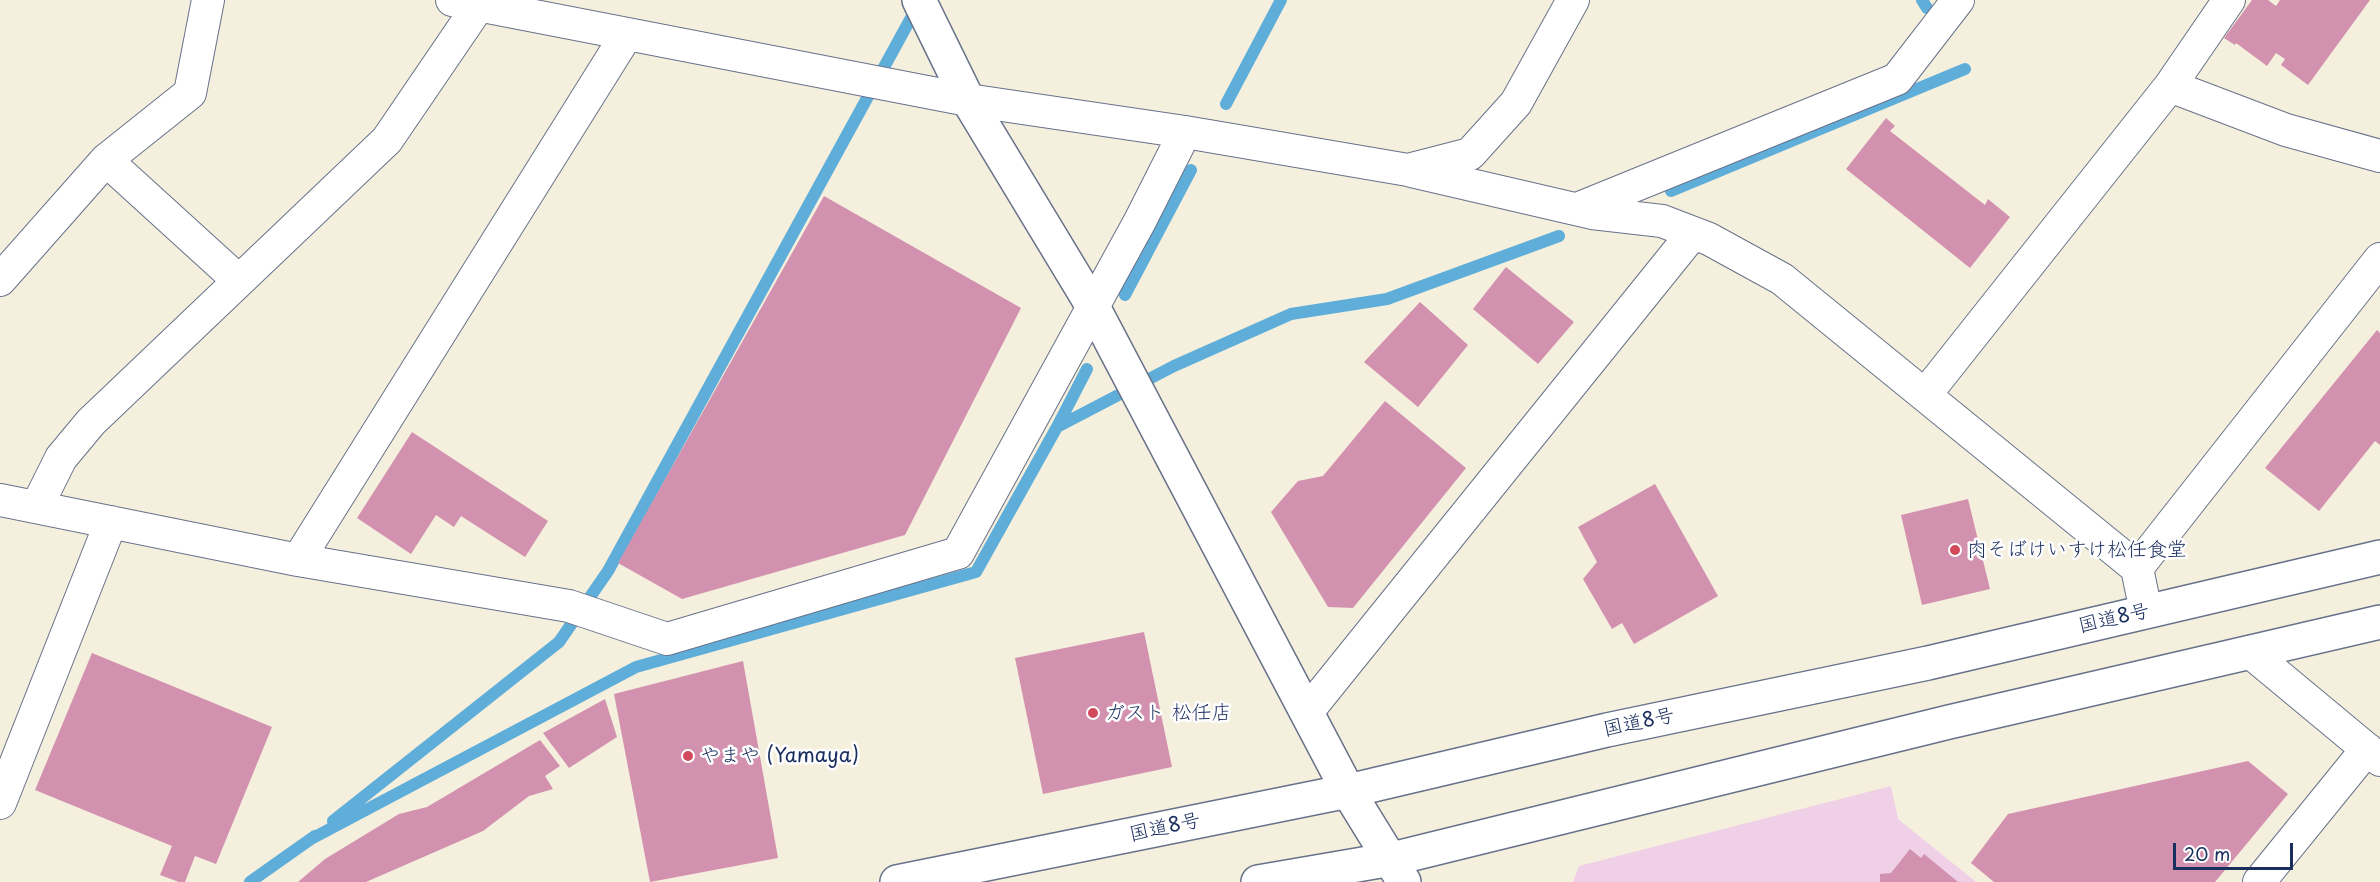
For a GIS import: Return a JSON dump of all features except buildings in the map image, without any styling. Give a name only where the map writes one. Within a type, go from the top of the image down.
[{"type":"main road","points":[[919,0],[968,100],[1092,305],[1348,791],[1398,871]]},
{"type":"main road","name":"国道8号","points":[[897,882],[1348,791],[1607,730],[1928,663],[2380,557]]},
{"type":"main road","points":[[1258,882],[1398,871],[1949,722],[2380,622]]},
{"type":"street","points":[[2,274],[106,160],[190,93],[208,0]]},
{"type":"street","points":[[1408,170],[1470,154],[1516,103],[1574,0]]},
{"type":"street","points":[[1576,210],[1897,79],[1958,0]]},
{"type":"street","points":[[1925,395],[2170,86],[2229,0]]},
{"type":"street","points":[[37,506],[61,458],[91,422],[387,140],[470,2],[968,100],[1185,132],[1408,170],[1576,210],[1662,221],[1709,239],[1782,279],[2137,568],[2146,612]]},
{"type":"street","points":[[298,560],[627,34]]},
{"type":"street","points":[[2170,86],[2286,130],[2380,156]]},
{"type":"street","points":[[0,500],[298,560],[569,606],[667,639],[958,553],[1140,221],[1185,132]]},
{"type":"street","points":[[106,160],[239,281]]},
{"type":"street","points":[[1307,712],[1693,233]]},
{"type":"street","points":[[2137,568],[2380,259]]},
{"type":"street","points":[[0,803],[111,522]]},
{"type":"street","points":[[2250,652],[2374,755],[2259,882]]},
{"type":"shaded area","points":[[1891,786],[1898,819],[1976,882],[1573,882],[1579,866]]},
{"type":"waterway","points":[[1226,104],[1281,0]]},
{"type":"waterway","points":[[1922,0],[1927,8]]},
{"type":"waterway","points":[[333,821],[559,642],[608,571],[917,7]]},
{"type":"waterway","points":[[1671,191],[1965,69]]},
{"type":"waterway","points":[[1125,295],[1191,170]]},
{"type":"waterway","points":[[309,840],[636,667],[976,572],[1057,427],[1174,366],[1291,314],[1387,299],[1559,236]]},
{"type":"waterway","points":[[1057,427],[1087,369]]},
{"type":"waterway","points":[[250,882],[315,836]]},
{"type":"place","name":"肉そばけいすけ松任食堂","points":[[1955,550]]},
{"type":"place","name":"ガスト 松任店","points":[[1093,713]]},
{"type":"place","name":"やまや (Yamaya)","points":[[688,756]]}]
